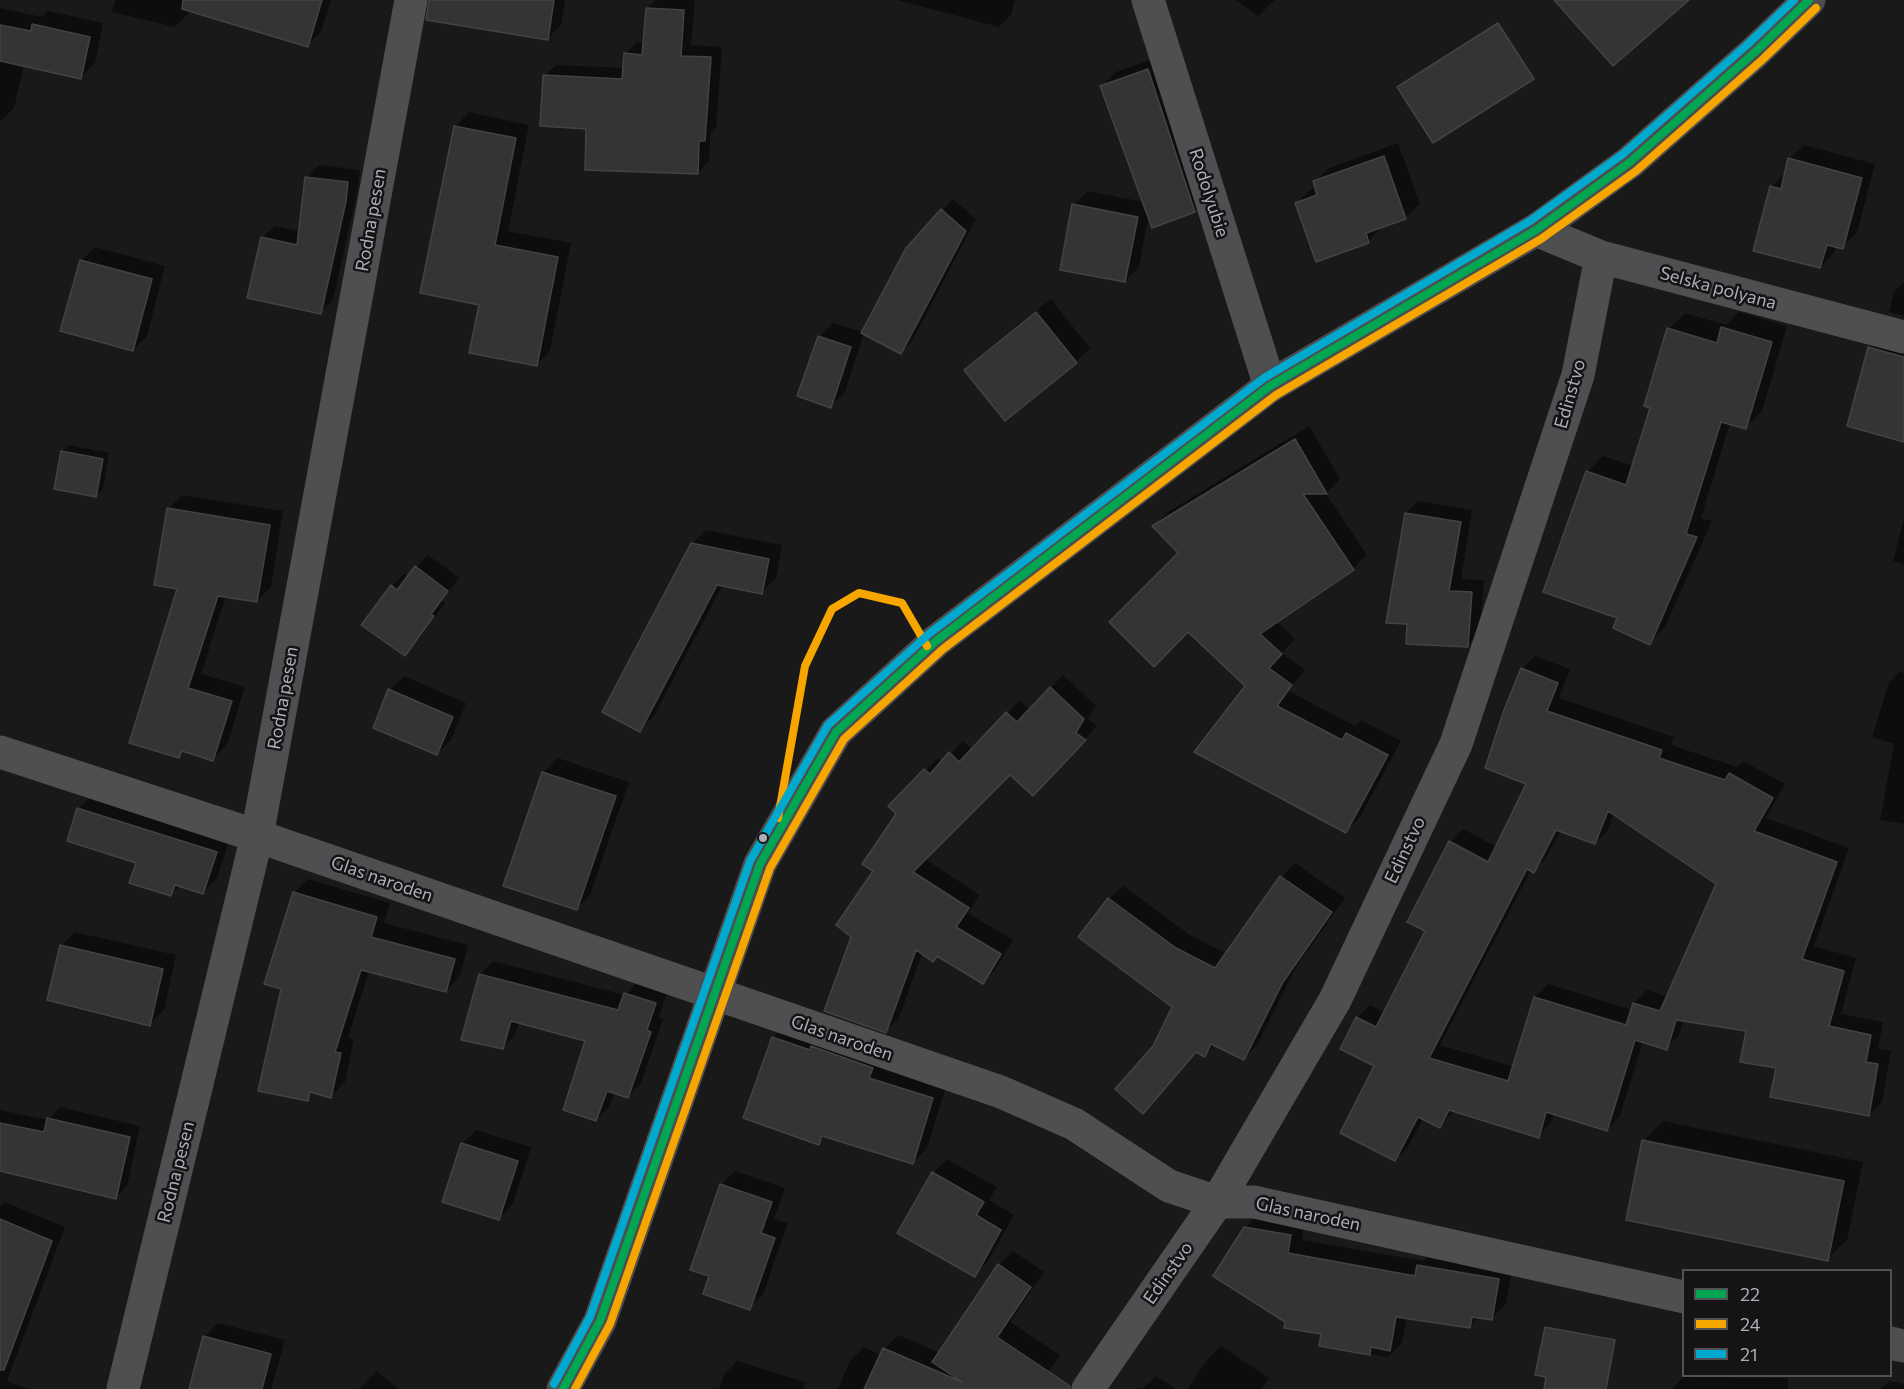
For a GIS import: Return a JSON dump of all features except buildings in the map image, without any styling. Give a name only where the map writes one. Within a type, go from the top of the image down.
[{"type":"street","name":"Rodna pesen","points":[[123,1389],[257,836],[411,0]]},
{"type":"street","name":"Rodolyubie","points":[[1148,0],[1270,386]]},
{"type":"street","points":[[563,1389],[600,1321],[760,864],[836,732],[936,641],[1270,386],[1536,230],[1630,162],[1755,52],[1809,0]]},
{"type":"street","name":"Selska polyana","points":[[1536,230],[1601,257],[1904,337]]},
{"type":"street","name":"Edinstvo","points":[[1088,1389],[1217,1202],[1335,1000],[1455,744],[1578,375],[1601,257]]},
{"type":"street","name":"Glas naroden","points":[[0,752],[257,836],[1001,1092],[1074,1124],[1169,1186],[1217,1202],[1254,1202],[1682,1297]]},
{"type":"transit line","name":"21","points":[[554,1384],[590,1317],[750,861],[828,725],[930,633],[1264,378],[1530,221],[1623,154],[1748,44],[1794,0]]},
{"type":"transit line","name":"22","points":[[563,1389],[600,1321],[760,864],[836,732],[936,641],[1270,386],[1536,230],[1630,162],[1755,52],[1809,0]]},
{"type":"transit line","name":"24","points":[[575,1389],[610,1324],[770,868],[844,739],[943,649],[1276,395],[1541,239],[1636,171],[1762,60],[1816,8]]},
{"type":"transit line","name":"24","points":[[778,818],[805,666],[832,609],[859,593],[902,603],[927,646]]}]
